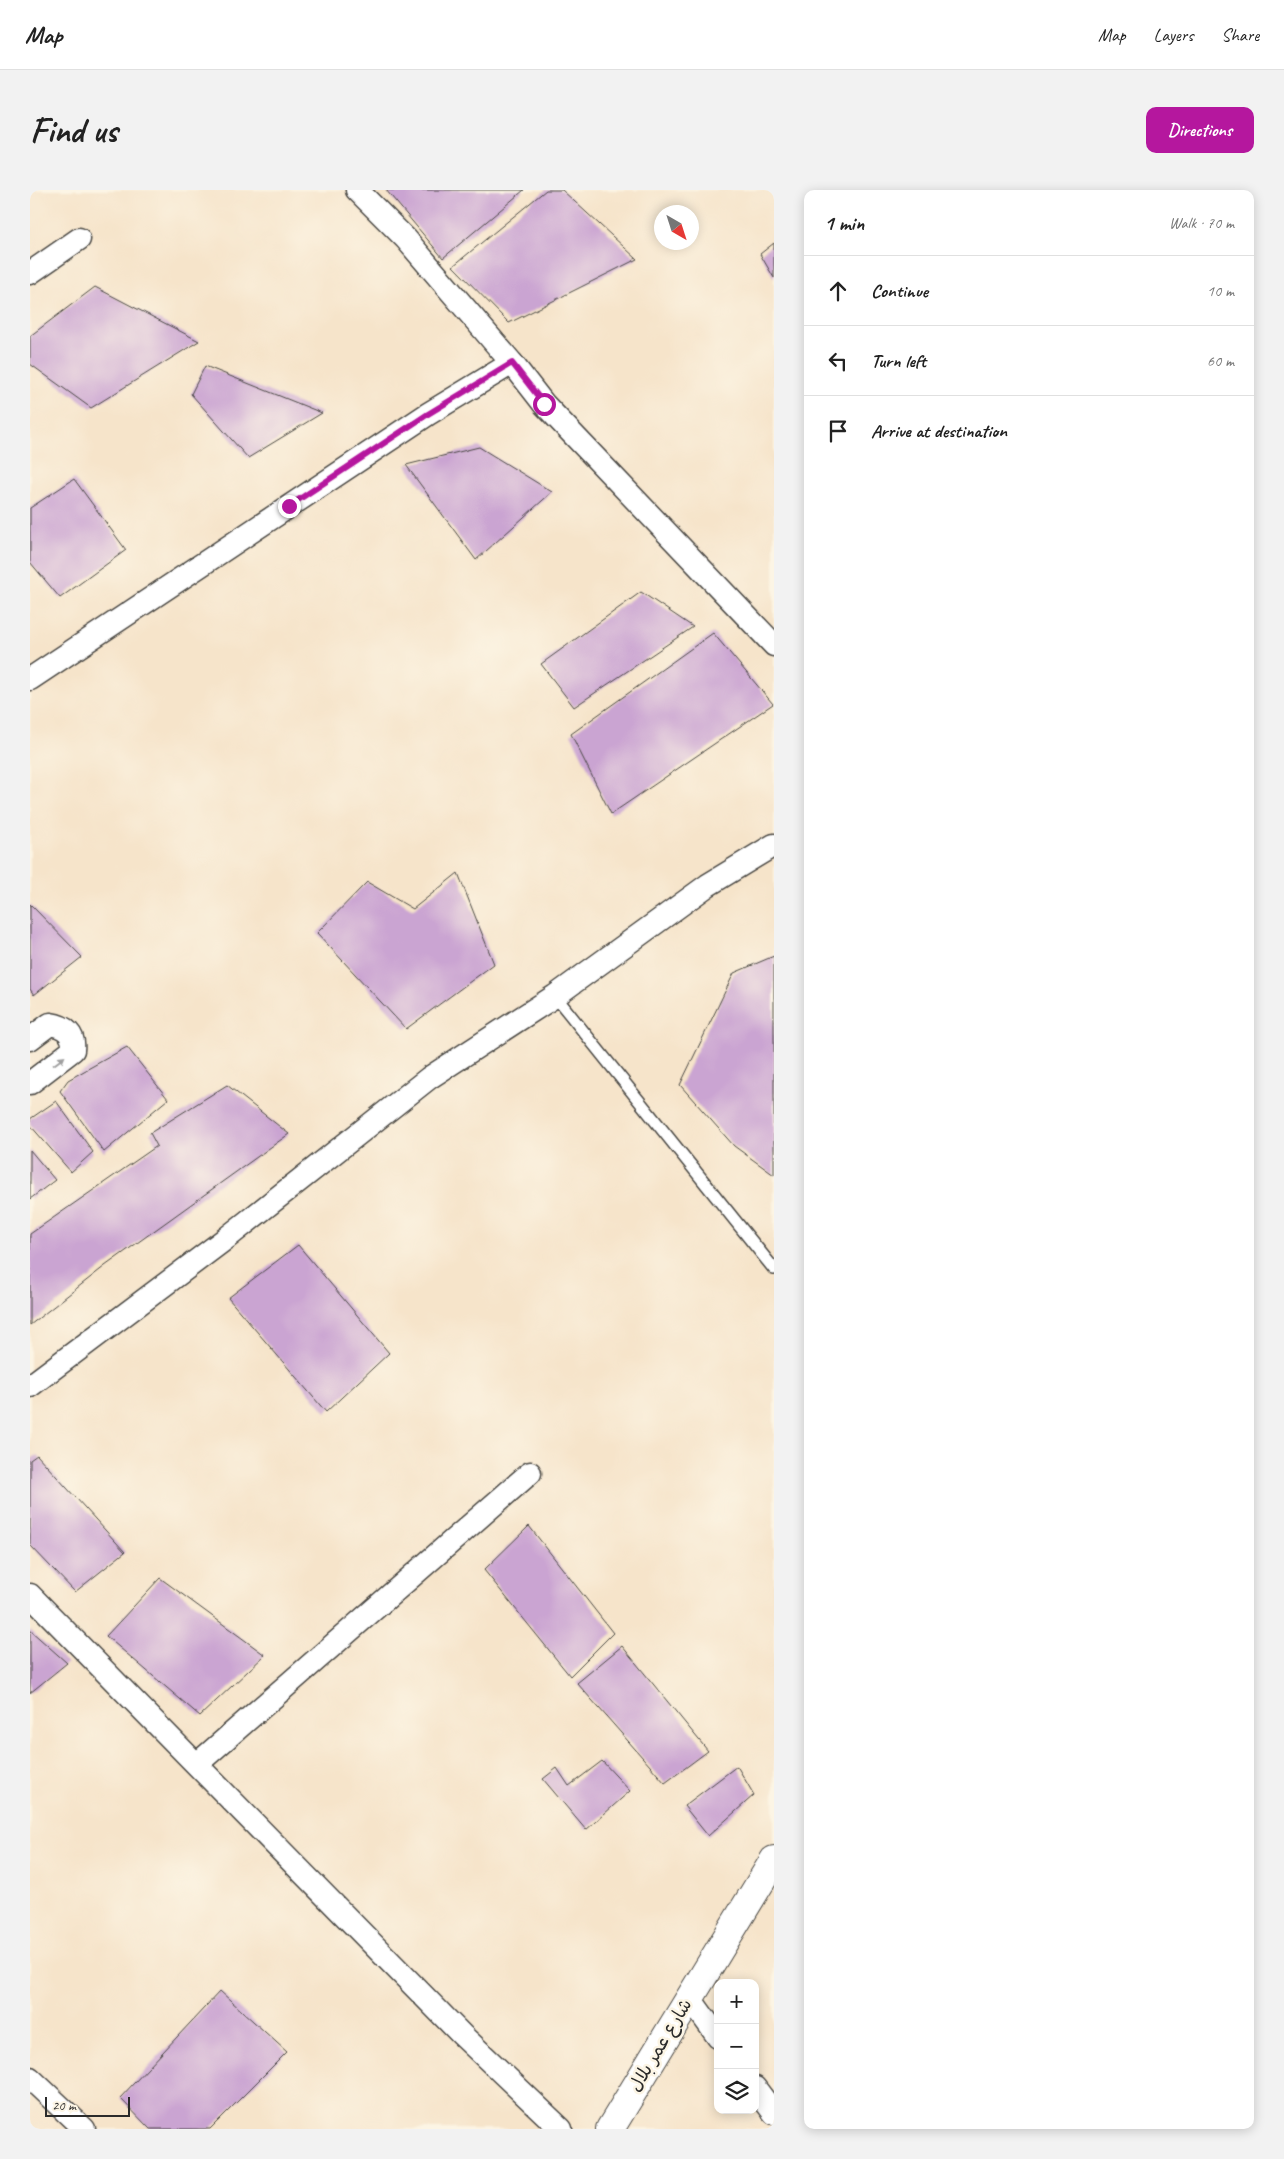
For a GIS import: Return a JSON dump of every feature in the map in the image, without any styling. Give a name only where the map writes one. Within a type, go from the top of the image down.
[{"type":"street","points":[[357,190],[406,239],[512,363],[544,404],[774,645]]},
{"type":"street","points":[[30,273],[80,238]]},
{"type":"street","points":[[30,679],[428,414],[512,363]]},
{"type":"street","points":[[30,1386],[224,1240],[429,1078],[555,996],[708,885],[774,845]]},
{"type":"street","points":[[30,1039],[50,1024],[62,1025],[70,1033],[74,1042],[73,1050],[30,1082]]},
{"type":"street","points":[[197,1764],[530,1473]]},
{"type":"street","points":[[30,1595],[462,2035],[561,2129]]},
{"type":"street","name":"شارع عمر بلال","points":[[610,2129],[774,1860]]},
{"type":"street","points":[[689,1997],[714,2031]]},
{"type":"street","points":[[30,2078],[84,2129]]},
{"type":"street","points":[[759,2093],[774,2113]]},
{"type":"lane","points":[[555,996],[774,1268]]},
{"type":"building","points":[[386,190],[524,190],[443,258]]},
{"type":"building","points":[[546,190],[562,190],[637,259],[509,323],[453,266]]},
{"type":"building","points":[[774,243],[774,278],[760,254]]},
{"type":"building","points":[[95,287],[199,341],[91,408],[30,364],[30,336]]},
{"type":"building","points":[[205,366],[322,413],[248,458],[191,394]]},
{"type":"building","points":[[479,447],[552,492],[476,560],[406,465]]},
{"type":"building","points":[[74,479],[126,550],[60,598],[30,562],[30,508]]},
{"type":"building","points":[[641,592],[693,627],[574,707],[541,664]]},
{"type":"building","points":[[713,633],[773,704],[611,814],[571,734]]},
{"type":"building","points":[[458,873],[494,964],[406,1029],[317,933],[367,882],[413,909]]},
{"type":"building","points":[[30,904],[82,957],[34,995],[30,989]]},
{"type":"building","points":[[774,956],[774,1175],[734,1146],[680,1085],[734,973]]},
{"type":"building","points":[[127,1047],[168,1099],[104,1152],[60,1091],[68,1080]]},
{"type":"building","points":[[227,1085],[289,1134],[105,1266],[30,1325],[30,1234],[157,1146],[150,1133]]},
{"type":"building","points":[[56,1101],[93,1152],[71,1172],[30,1125],[30,1119]]},
{"type":"building","points":[[30,1150],[55,1180],[30,1199]]},
{"type":"building","points":[[298,1245],[389,1353],[326,1412],[228,1298]]},
{"type":"building","points":[[37,1455],[125,1552],[75,1592],[30,1545],[30,1460]]},
{"type":"building","points":[[529,1526],[613,1633],[570,1676],[484,1570]]},
{"type":"building","points":[[160,1578],[265,1655],[200,1716],[106,1636]]},
{"type":"building","points":[[30,1630],[67,1663],[30,1693]]},
{"type":"building","points":[[622,1646],[708,1751],[665,1783],[577,1683]]},
{"type":"building","points":[[602,1761],[630,1791],[586,1830],[543,1779],[557,1768],[569,1786]]},
{"type":"building","points":[[737,1766],[754,1795],[708,1836],[684,1806]]},
{"type":"building","points":[[220,1991],[287,2052],[210,2129],[150,2129],[120,2098]]},
{"type":"route","points":[[289,506],[428,414],[512,363],[544,404]]}]
